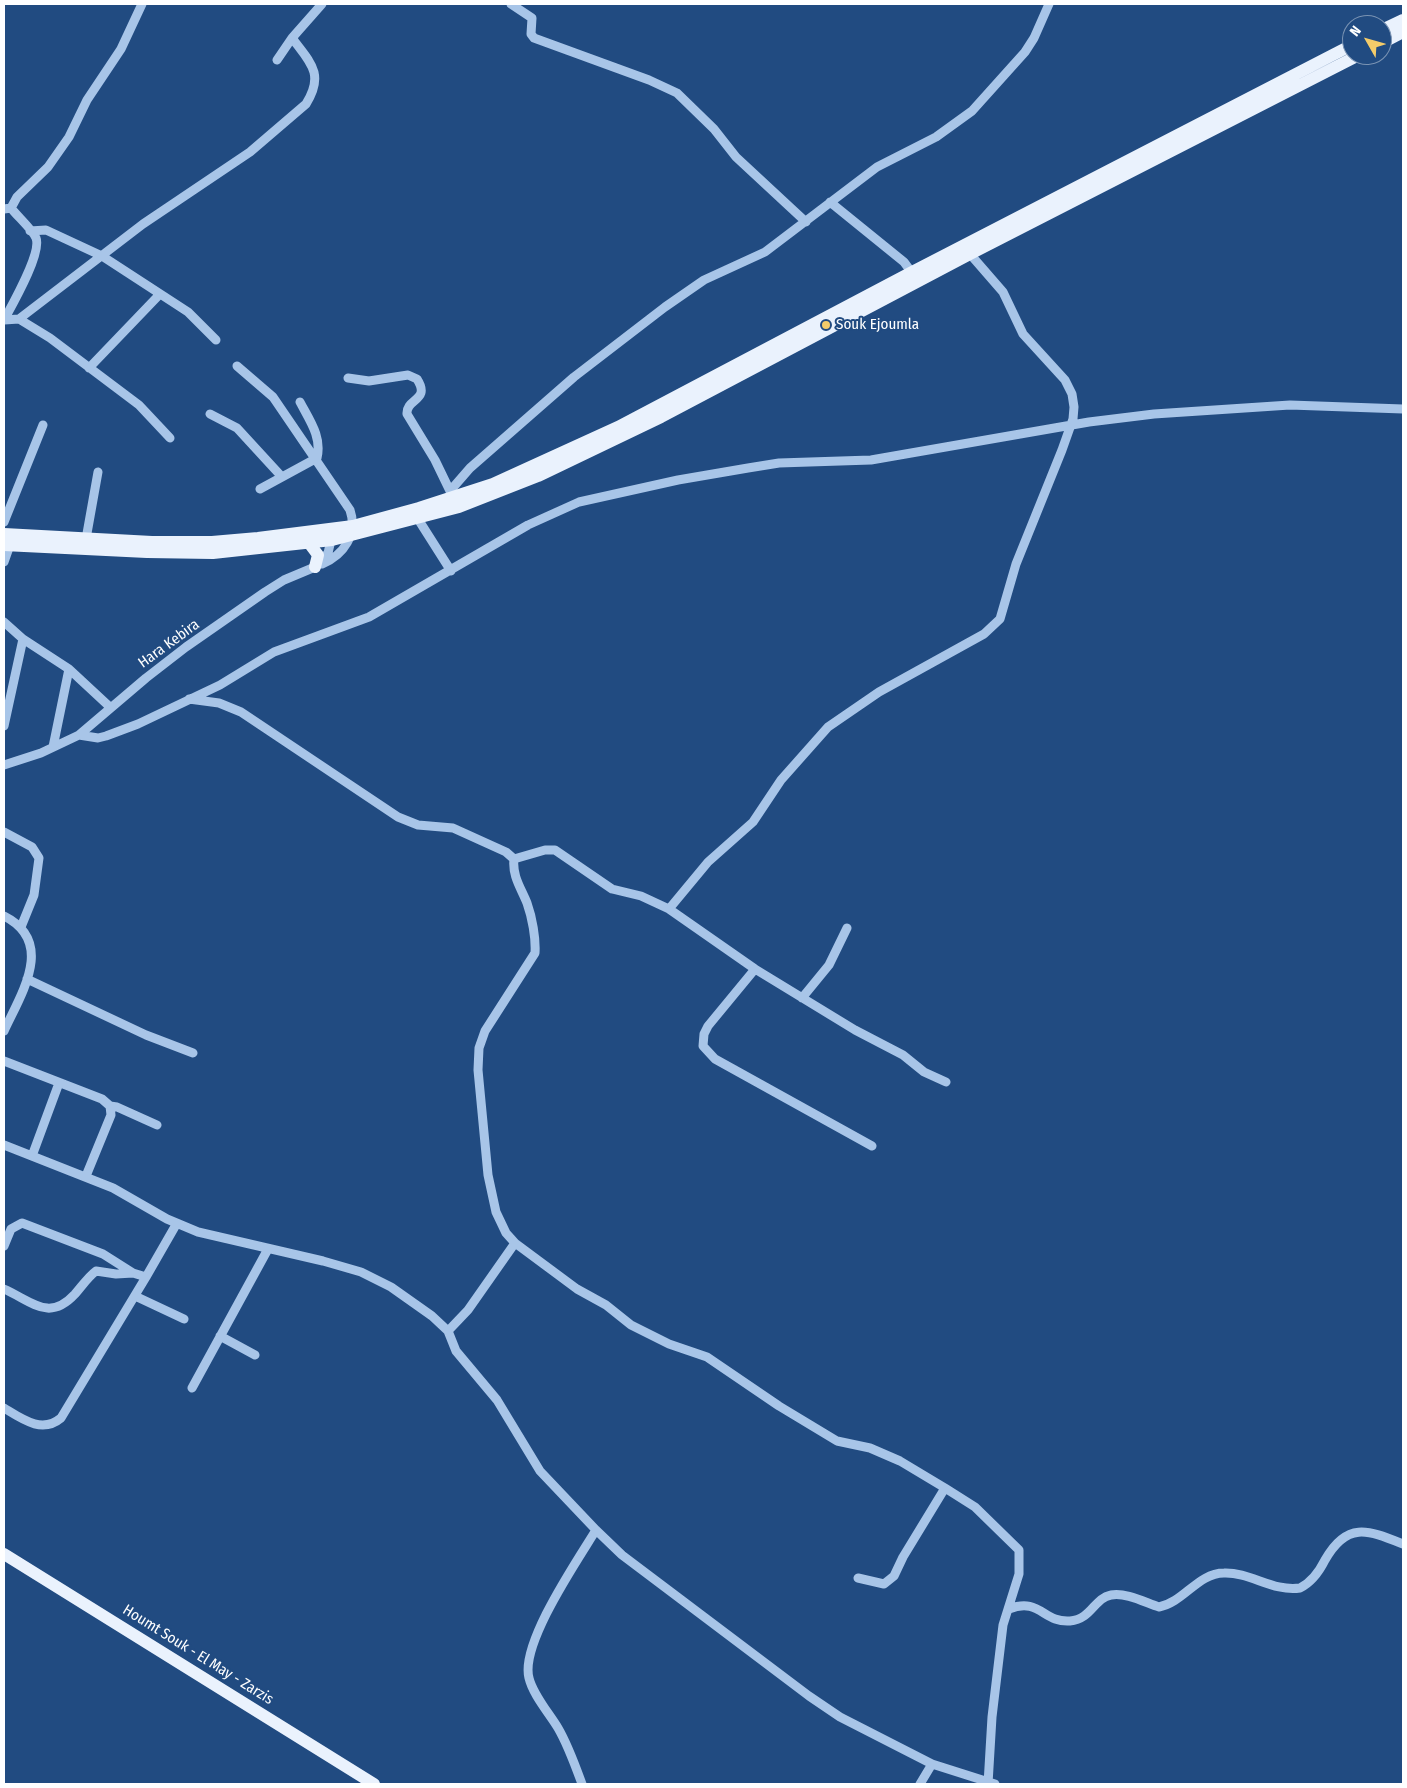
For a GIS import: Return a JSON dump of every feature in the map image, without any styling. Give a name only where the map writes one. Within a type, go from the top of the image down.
[{"type":"main road","points":[[1195,134],[1342,51]]},
{"type":"main road","points":[[352,531],[454,498],[538,476],[914,277],[1195,134],[1342,63]]},
{"type":"main road","points":[[914,277],[970,254],[1046,210]]},
{"type":"main road","points":[[4,534],[212,548],[332,535],[418,519],[454,498]]},
{"type":"main road","points":[[7,545],[147,552],[308,543],[332,535]]},
{"type":"main road","points":[[308,543],[318,554],[315,567]]},
{"type":"main road","name":"Houmt Souk - El May - Zarzis","points":[[4,1554],[374,1784]]},
{"type":"street","points":[[142,4],[121,49],[87,100],[69,137],[48,167],[7,209],[30,230],[37,242],[35,253],[4,320],[20,319],[143,224],[250,152],[306,104],[312,94],[316,76],[313,66],[292,38]]},
{"type":"street","points":[[277,60],[292,38],[322,4]]},
{"type":"street","points":[[511,4],[532,18],[531,34],[534,38],[649,80],[677,93],[698,112],[736,157],[806,222]]},
{"type":"street","points":[[348,378],[369,381],[408,375],[417,379],[422,390],[421,394],[409,407],[407,414],[435,460],[454,498],[484,456],[597,357],[704,280],[765,252],[877,167],[936,137],[972,111],[1025,52],[1034,38],[1049,4]]},
{"type":"street","points":[[830,202],[904,262],[914,277]]},
{"type":"street","points":[[30,230],[46,230],[102,256],[188,312],[216,340]]},
{"type":"street","points":[[669,909],[708,862],[753,822],[781,780],[828,727],[879,692],[984,634],[1000,619],[1016,564],[1074,413],[1072,394],[1065,380],[1023,334],[1003,292],[970,254]]},
{"type":"street","points":[[89,368],[160,294]]},
{"type":"street","points":[[20,319],[50,338],[139,405],[170,438]]},
{"type":"street","points":[[238,366],[273,397],[317,458],[350,510],[352,531]]},
{"type":"street","points":[[300,402],[318,437],[317,458]]},
{"type":"street","points":[[79,735],[98,738],[116,734],[220,685],[274,652],[369,617],[551,513],[579,502],[756,467],[812,461],[871,460],[1086,423],[1179,411],[1253,406],[1403,409]]},
{"type":"street","points":[[1074,413],[1086,423]]},
{"type":"street","points":[[210,414],[237,428],[282,477]]},
{"type":"street","points":[[4,522],[43,425]]},
{"type":"street","points":[[260,489],[317,458]]},
{"type":"street","points":[[86,539],[98,472]]},
{"type":"street","points":[[418,519],[451,571]]},
{"type":"street","name":"Hara Kebira","points":[[4,765],[79,735],[164,663],[252,600],[284,580],[338,555],[352,531]]},
{"type":"street","points":[[315,567],[324,559],[332,535]]},
{"type":"street","points":[[4,562],[7,545]]},
{"type":"street","points":[[4,622],[23,639],[69,669],[111,708]]},
{"type":"street","points":[[4,726],[23,639]]},
{"type":"street","points":[[53,747],[69,669]]},
{"type":"street","points":[[4,1145],[113,1188],[152,1212],[198,1232],[324,1260],[361,1272],[392,1287],[432,1316],[448,1331],[456,1351],[497,1400],[540,1471],[596,1530],[654,1580],[822,1705],[932,1764],[990,1783],[992,1717],[1003,1625],[1019,1574],[1019,1550],[974,1507],[900,1461],[870,1448],[837,1441],[779,1406],[707,1357],[669,1344],[631,1325],[606,1304],[576,1289],[516,1243],[502,1226],[494,1204],[484,1146],[478,1070],[479,1048],[485,1031],[535,953],[536,945],[529,909],[515,877],[514,859],[506,852],[453,828],[409,823],[366,797],[241,712],[219,703],[189,699]]},
{"type":"street","points":[[4,832],[32,847],[39,858],[34,894],[21,927]]},
{"type":"street","points":[[514,859],[545,850],[555,850],[612,889],[641,896],[669,909],[755,969],[903,1055],[924,1072],[946,1082]]},
{"type":"street","points":[[4,916],[21,927],[29,938],[32,950],[30,973],[4,1032]]},
{"type":"street","points":[[802,998],[828,965],[847,928]]},
{"type":"street","points":[[755,969],[708,1026],[704,1034],[703,1046],[715,1059],[872,1146]]},
{"type":"street","points":[[27,979],[146,1035],[194,1053]]},
{"type":"street","points":[[4,1061],[102,1099],[110,1106],[117,1107],[157,1125]]},
{"type":"street","points":[[32,1156],[59,1083]]},
{"type":"street","points":[[86,1176],[111,1115],[110,1106]]},
{"type":"street","points":[[4,1246],[11,1229],[22,1223],[116,1260],[133,1272],[146,1277]]},
{"type":"street","points":[[4,1408],[37,1425],[45,1427],[56,1423],[80,1390],[177,1223]]},
{"type":"street","points":[[448,1331],[468,1310],[516,1243]]},
{"type":"street","points":[[192,1388],[268,1249]]},
{"type":"street","points":[[4,1289],[46,1310],[54,1309],[69,1300],[96,1272],[116,1274],[133,1272]]},
{"type":"street","points":[[135,1296],[184,1320]]},
{"type":"street","points":[[220,1336],[255,1355]]},
{"type":"street","points":[[858,1578],[884,1584],[894,1576],[903,1557],[945,1488]]},
{"type":"street","points":[[582,1784],[560,1731],[533,1688],[528,1668],[543,1619],[596,1530]]},
{"type":"street","points":[[1009,1609],[1028,1605],[1055,1619],[1070,1621],[1084,1617],[1103,1598],[1118,1594],[1159,1607],[1180,1599],[1203,1579],[1214,1574],[1224,1573],[1281,1588],[1300,1588],[1317,1574],[1334,1543],[1348,1536],[1365,1532],[1403,1544]]},
{"type":"street","points":[[920,1784],[932,1764]]},
{"type":"place","name":"Souk Ejoumla","points":[[826,325]]}]
